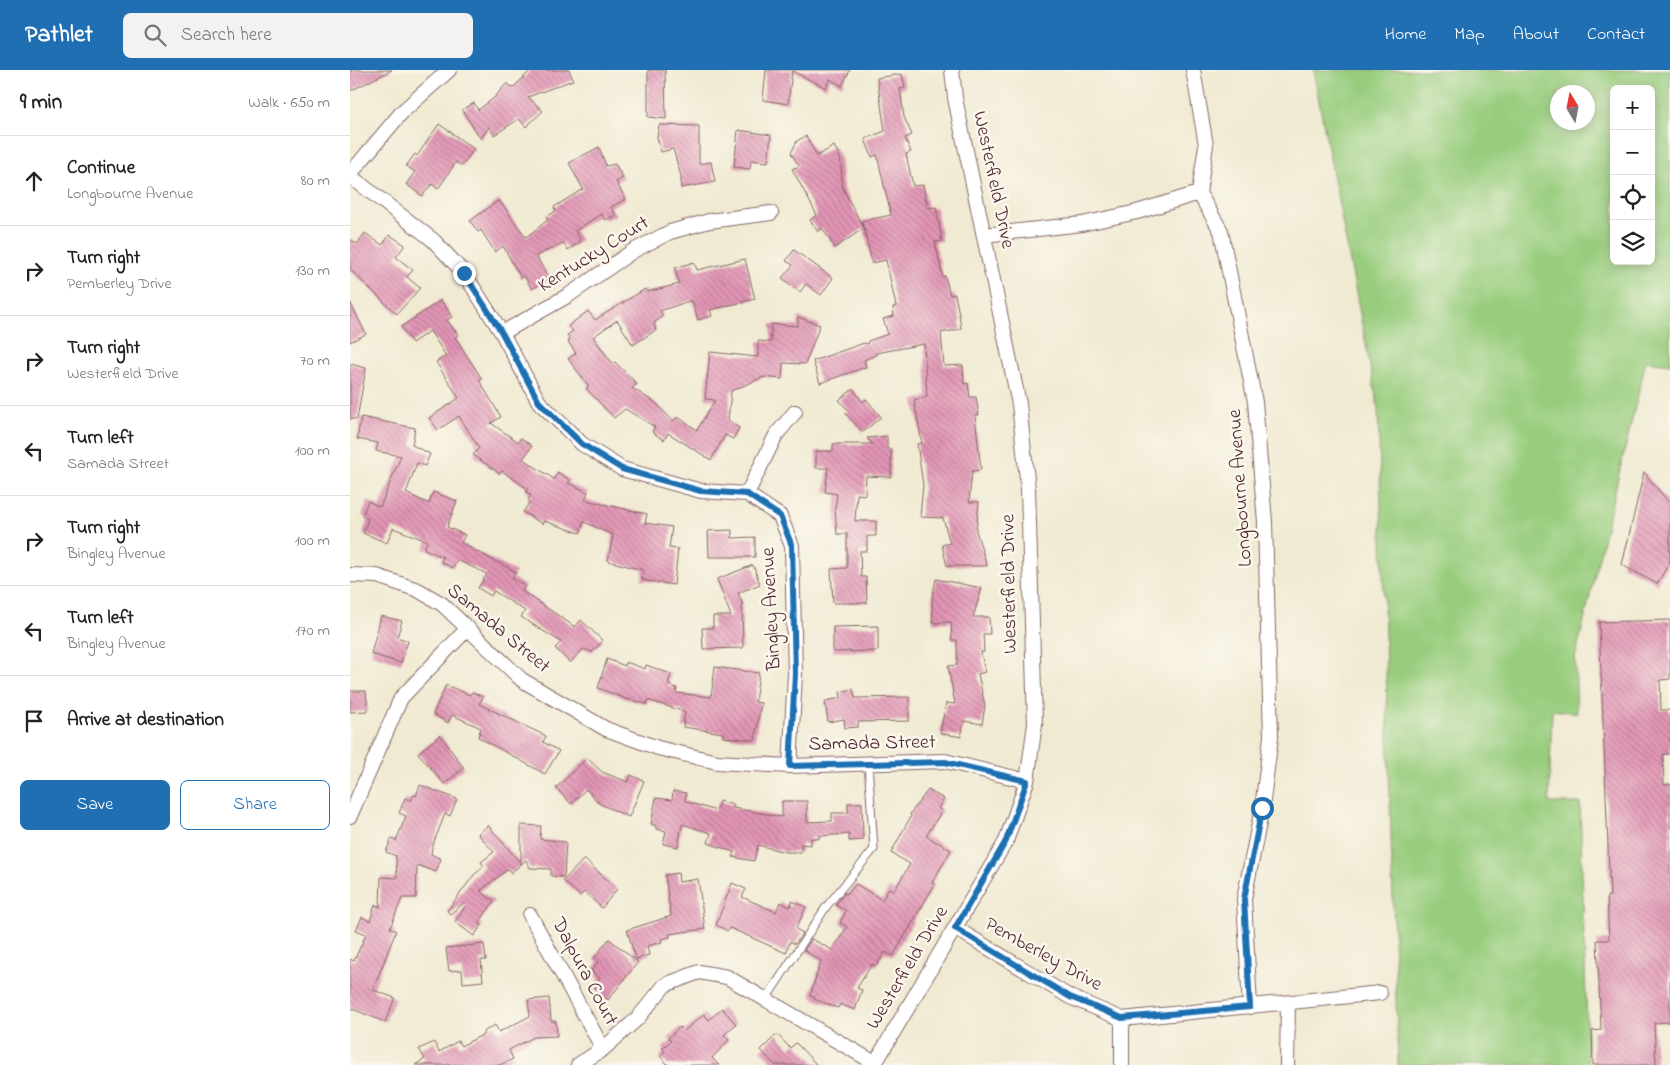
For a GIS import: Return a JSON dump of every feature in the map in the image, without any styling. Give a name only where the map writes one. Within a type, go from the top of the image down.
[{"type":"street","points":[[350,175],[402,112],[449,70]]},
{"type":"street","name":"Westerfield Drive","points":[[875,1064],[1006,841],[1027,781],[1035,724],[1028,489],[1018,404],[955,98],[952,70]]},
{"type":"street","points":[[984,235],[1082,224],[1137,212],[1199,193],[1206,145],[1193,70]]},
{"type":"street","name":"Bingley Avenue","points":[[350,175],[433,240],[464,273],[502,333],[539,402],[582,444],[622,469],[701,491],[747,494],[780,516],[792,546],[795,674],[790,766]]},
{"type":"street","name":"Longbourne Avenue","points":[[1199,193],[1222,231],[1256,402],[1265,522],[1271,737],[1262,808],[1244,899],[1250,1007]]},
{"type":"street","name":"Kentucky Court","points":[[502,333],[569,295],[633,251],[670,232],[709,221],[771,213]]},
{"type":"street","points":[[747,494],[776,435],[795,412]]},
{"type":"street","name":"Samada Street","points":[[350,575],[377,576],[418,590],[442,604],[522,680],[606,729],[658,748],[717,762],[790,766],[945,762],[1027,781]]},
{"type":"street","points":[[350,814],[401,698],[468,628]]},
{"type":"street","name":"Dalpura Court","points":[[530,914],[603,1049]]},
{"type":"street","name":"Pemberley Drive","points":[[955,928],[1070,997],[1122,1018],[1380,993]]},
{"type":"street","points":[[578,1065],[603,1049],[637,1019],[665,985],[699,972],[727,978],[875,1064]]},
{"type":"street","points":[[1287,1065],[1288,1003]]},
{"type":"street","points":[[1122,1018],[1122,1065]]},
{"type":"lane","points":[[766,999],[826,907],[874,849],[868,763]]},
{"type":"green space","points":[[1313,70],[1670,70],[1670,364],[1646,361],[1575,658],[1577,713],[1552,710],[1549,803],[1580,803],[1588,1065],[1398,1065],[1378,407]]},
{"type":"building","points":[[350,70],[392,70],[350,91]]},
{"type":"building","points":[[531,70],[569,70],[573,80],[528,97],[543,111],[526,127],[519,119],[494,135],[489,127],[481,139],[462,110],[474,103],[478,110],[494,98],[507,83],[513,88]]},
{"type":"building","points":[[648,70],[665,70],[666,119],[648,117]]},
{"type":"building","points":[[766,70],[850,70],[842,86],[830,79],[826,88],[792,71],[788,104],[763,100]]},
{"type":"building","points":[[902,74],[905,88],[900,89],[904,117],[912,135],[905,138],[911,152],[906,154],[913,186],[923,185],[928,208],[936,207],[942,241],[935,242],[943,277],[945,276],[950,295],[955,294],[960,320],[961,329],[941,333],[944,366],[963,365],[964,384],[968,383],[970,397],[976,397],[979,415],[975,415],[981,470],[972,471],[969,502],[979,502],[976,531],[987,566],[947,566],[942,545],[950,543],[943,518],[920,517],[923,485],[917,444],[922,443],[914,400],[927,397],[924,344],[876,353],[876,355],[864,360],[866,367],[820,383],[813,361],[864,343],[867,344],[868,341],[888,334],[883,319],[894,316],[893,307],[896,306],[886,260],[872,263],[864,228],[835,248],[822,228],[818,232],[810,220],[817,215],[792,169],[799,166],[791,153],[797,141],[806,136],[817,156],[834,146],[840,157],[843,189],[863,227],[862,221],[891,215],[877,155],[872,157],[865,139],[885,131],[877,78]]},
{"type":"building","points":[[439,124],[474,149],[462,166],[456,162],[438,189],[432,184],[422,196],[406,184],[415,172],[406,166],[415,154],[417,156]]},
{"type":"building","points":[[659,125],[699,126],[699,164],[711,162],[715,182],[681,188],[681,176],[673,149],[661,152],[657,137]]},
{"type":"building","points":[[738,130],[771,135],[768,162],[751,160],[750,169],[734,167]]},
{"type":"building","points":[[599,147],[606,166],[615,164],[623,178],[616,182],[626,199],[611,207],[616,215],[605,220],[601,214],[575,231],[581,241],[568,250],[563,243],[536,256],[550,279],[532,289],[524,276],[521,278],[503,246],[495,252],[481,230],[478,232],[470,221],[499,200],[526,237],[548,220],[546,217],[556,211],[554,207],[583,189],[569,163]]},
{"type":"building","points":[[365,233],[382,245],[390,235],[405,245],[396,257],[413,270],[407,277],[420,288],[397,314],[350,270],[350,239],[357,244]]},
{"type":"building","points":[[794,250],[833,278],[821,295],[806,284],[800,292],[782,278],[793,265],[786,261]]},
{"type":"building","points":[[745,259],[755,299],[710,310],[712,316],[698,320],[692,300],[660,311],[663,316],[654,323],[656,330],[633,345],[617,320],[593,337],[613,364],[615,362],[637,384],[632,388],[656,403],[673,421],[678,417],[697,430],[715,400],[705,399],[710,352],[758,357],[758,341],[771,342],[771,324],[798,326],[798,317],[820,325],[805,364],[783,363],[782,379],[764,377],[731,391],[728,421],[739,428],[733,439],[725,435],[711,460],[668,433],[664,440],[652,432],[655,427],[625,409],[614,418],[586,388],[589,386],[568,359],[576,353],[568,342],[570,340],[567,335],[573,331],[568,326],[588,311],[595,320],[645,289],[647,292],[679,284],[675,268],[694,262],[697,270]]},
{"type":"building","points":[[441,300],[452,317],[447,320],[458,335],[455,337],[482,379],[479,380],[501,417],[491,423],[518,442],[521,438],[532,446],[523,459],[554,479],[558,472],[570,480],[568,483],[588,492],[585,500],[647,514],[645,523],[672,527],[669,548],[678,549],[674,585],[642,580],[643,570],[608,561],[613,535],[584,522],[580,533],[544,521],[542,524],[523,512],[530,502],[528,500],[531,495],[526,492],[528,489],[502,471],[500,474],[473,455],[479,448],[459,416],[438,430],[429,418],[459,398],[436,362],[446,356],[430,331],[412,343],[401,327]]},
{"type":"building","points":[[350,302],[366,334],[350,342]]},
{"type":"building","points":[[350,364],[366,368],[357,419],[350,419]]},
{"type":"building","points":[[853,389],[863,402],[866,399],[881,417],[863,432],[845,413],[848,410],[839,400]]},
{"type":"building","points":[[361,417],[415,428],[412,445],[430,454],[425,466],[417,463],[406,493],[429,504],[433,492],[457,501],[447,527],[465,535],[461,543],[516,572],[512,578],[525,586],[522,591],[575,627],[581,620],[603,641],[592,652],[583,649],[570,663],[555,648],[561,642],[521,617],[525,611],[494,591],[491,596],[478,588],[487,574],[457,560],[453,568],[441,562],[443,557],[424,549],[427,541],[393,528],[387,543],[363,533],[368,519],[362,516],[368,501],[380,507],[401,456],[376,451],[378,443],[357,439]]},
{"type":"building","points":[[887,436],[887,449],[891,449],[891,477],[866,476],[865,495],[857,494],[855,521],[876,521],[876,536],[867,536],[867,551],[860,551],[861,577],[866,577],[867,603],[833,603],[831,569],[847,568],[847,534],[837,534],[835,509],[837,494],[825,492],[828,468],[816,468],[816,451],[833,451],[833,444],[873,444],[867,438]]},
{"type":"building","points":[[1644,472],[1670,504],[1670,561],[1657,584],[1622,565]]},
{"type":"building","points":[[732,530],[732,538],[755,537],[755,557],[709,557],[708,531]]},
{"type":"building","points":[[753,565],[760,584],[738,593],[742,602],[743,648],[703,649],[702,628],[713,628],[713,616],[731,616],[717,579]]},
{"type":"building","points":[[936,579],[982,588],[973,617],[989,617],[990,634],[983,634],[984,652],[981,652],[985,672],[978,674],[985,706],[982,724],[964,721],[961,737],[940,733],[946,703],[955,704],[948,666],[957,665],[957,640],[952,640],[951,622],[933,623],[932,598]]},
{"type":"building","points":[[381,616],[402,621],[397,637],[408,641],[401,663],[371,654]]},
{"type":"building","points":[[1670,620],[1670,679],[1660,680],[1661,710],[1670,710],[1670,754],[1663,754],[1664,785],[1670,784],[1670,1022],[1654,1023],[1656,1065],[1593,1065],[1592,1031],[1601,1030],[1597,940],[1609,940],[1607,896],[1610,896],[1599,622]]},
{"type":"building","points":[[878,626],[878,651],[833,652],[833,627]]},
{"type":"building","points":[[607,659],[625,666],[626,662],[645,669],[646,665],[671,674],[668,685],[677,688],[676,693],[711,697],[715,667],[759,673],[755,702],[761,703],[755,740],[723,737],[723,733],[683,727],[685,712],[648,700],[647,704],[626,699],[598,688]]},
{"type":"building","points":[[446,685],[470,695],[472,692],[483,697],[479,704],[546,736],[543,742],[559,751],[545,774],[478,737],[481,728],[452,715],[448,723],[433,714]]},
{"type":"building","points":[[853,689],[855,698],[909,697],[909,721],[858,722],[858,727],[845,728],[844,719],[828,722],[825,701],[841,698],[840,692]]},
{"type":"building","points":[[350,691],[366,691],[368,711],[350,712]]},
{"type":"building","points":[[440,735],[464,768],[444,784],[418,753]]},
{"type":"building","points":[[587,758],[602,772],[628,782],[631,775],[644,781],[629,817],[600,804],[586,789],[571,804],[556,788]]},
{"type":"building","points":[[420,785],[457,799],[450,816],[445,814],[432,847],[431,854],[441,859],[436,872],[417,865],[416,898],[402,898],[390,928],[396,931],[373,990],[395,998],[385,1022],[350,1008],[350,959],[354,961],[366,934],[356,930],[362,917],[370,921],[375,905],[380,907],[381,877],[397,878],[396,856],[386,852],[391,839],[396,841],[406,816],[399,813],[405,798],[411,801],[413,795],[416,796]]},
{"type":"building","points":[[928,790],[944,799],[938,808],[942,811],[926,836],[951,850],[932,883],[935,884],[893,956],[885,952],[876,966],[872,964],[857,988],[862,990],[855,1010],[840,1004],[838,1008],[814,999],[815,997],[810,996],[821,961],[804,950],[812,939],[832,950],[847,927],[840,923],[846,911],[836,905],[844,893],[847,894],[856,884],[882,900],[889,888],[894,891],[910,864],[891,853],[911,816],[910,814]]},
{"type":"building","points":[[673,791],[686,793],[685,801],[716,811],[719,801],[734,805],[733,808],[782,817],[782,801],[807,801],[807,822],[832,821],[832,813],[848,813],[848,803],[862,803],[863,840],[849,841],[849,834],[819,836],[819,839],[811,838],[811,845],[801,844],[801,852],[785,852],[758,845],[754,861],[733,857],[734,852],[708,843],[711,833],[682,824],[678,847],[663,844],[666,831],[656,829],[656,826],[651,824],[656,798],[672,800]]},
{"type":"building","points":[[488,825],[521,864],[521,825],[541,826],[540,839],[566,842],[564,877],[551,876],[551,869],[530,868],[526,860],[511,873],[508,869],[480,891],[494,901],[479,923],[482,925],[474,936],[455,922],[466,905],[464,903],[450,914],[447,911],[474,875],[484,866],[481,862],[494,852],[478,834]]},
{"type":"building","points":[[584,859],[617,889],[602,908],[584,892],[580,896],[563,881]]},
{"type":"building","points":[[678,873],[679,882],[698,879],[705,929],[669,934],[670,937],[661,939],[662,942],[647,946],[649,955],[636,959],[627,930],[671,916],[665,875]]},
{"type":"building","points":[[732,883],[746,889],[742,897],[776,912],[780,902],[790,907],[792,901],[806,907],[796,929],[803,933],[795,944],[790,941],[786,953],[730,928],[728,931],[716,925]]},
{"type":"building","points":[[609,939],[638,962],[608,1000],[593,986],[600,979],[591,971],[598,962],[594,958]]},
{"type":"building","points":[[484,944],[486,960],[481,960],[483,981],[463,983],[462,970],[449,971],[446,948]]},
{"type":"building","points":[[549,998],[551,1021],[556,1021],[557,1036],[534,1037],[509,1050],[513,1059],[500,1065],[415,1065],[425,1059],[419,1049],[434,1042],[439,1052],[458,1041],[461,1046],[484,1034],[483,1032],[495,1025],[499,1032],[530,1016],[528,1000]]},
{"type":"building","points":[[722,1008],[736,1024],[724,1035],[729,1040],[712,1058],[719,1065],[668,1065],[660,1056],[665,1051],[662,1048],[671,1041],[668,1038],[680,1027],[684,1031],[704,1014],[709,1020]]},
{"type":"building","points":[[777,1034],[790,1048],[796,1043],[817,1065],[775,1065],[761,1050]]},
{"type":"route","points":[[464,273],[502,333],[539,402],[582,444],[622,469],[701,491],[747,494],[780,516],[792,546],[795,674],[790,766],[945,762],[1027,781],[1006,841],[955,928],[1070,997],[1122,1018],[1250,1007],[1244,899],[1262,808]]}]
